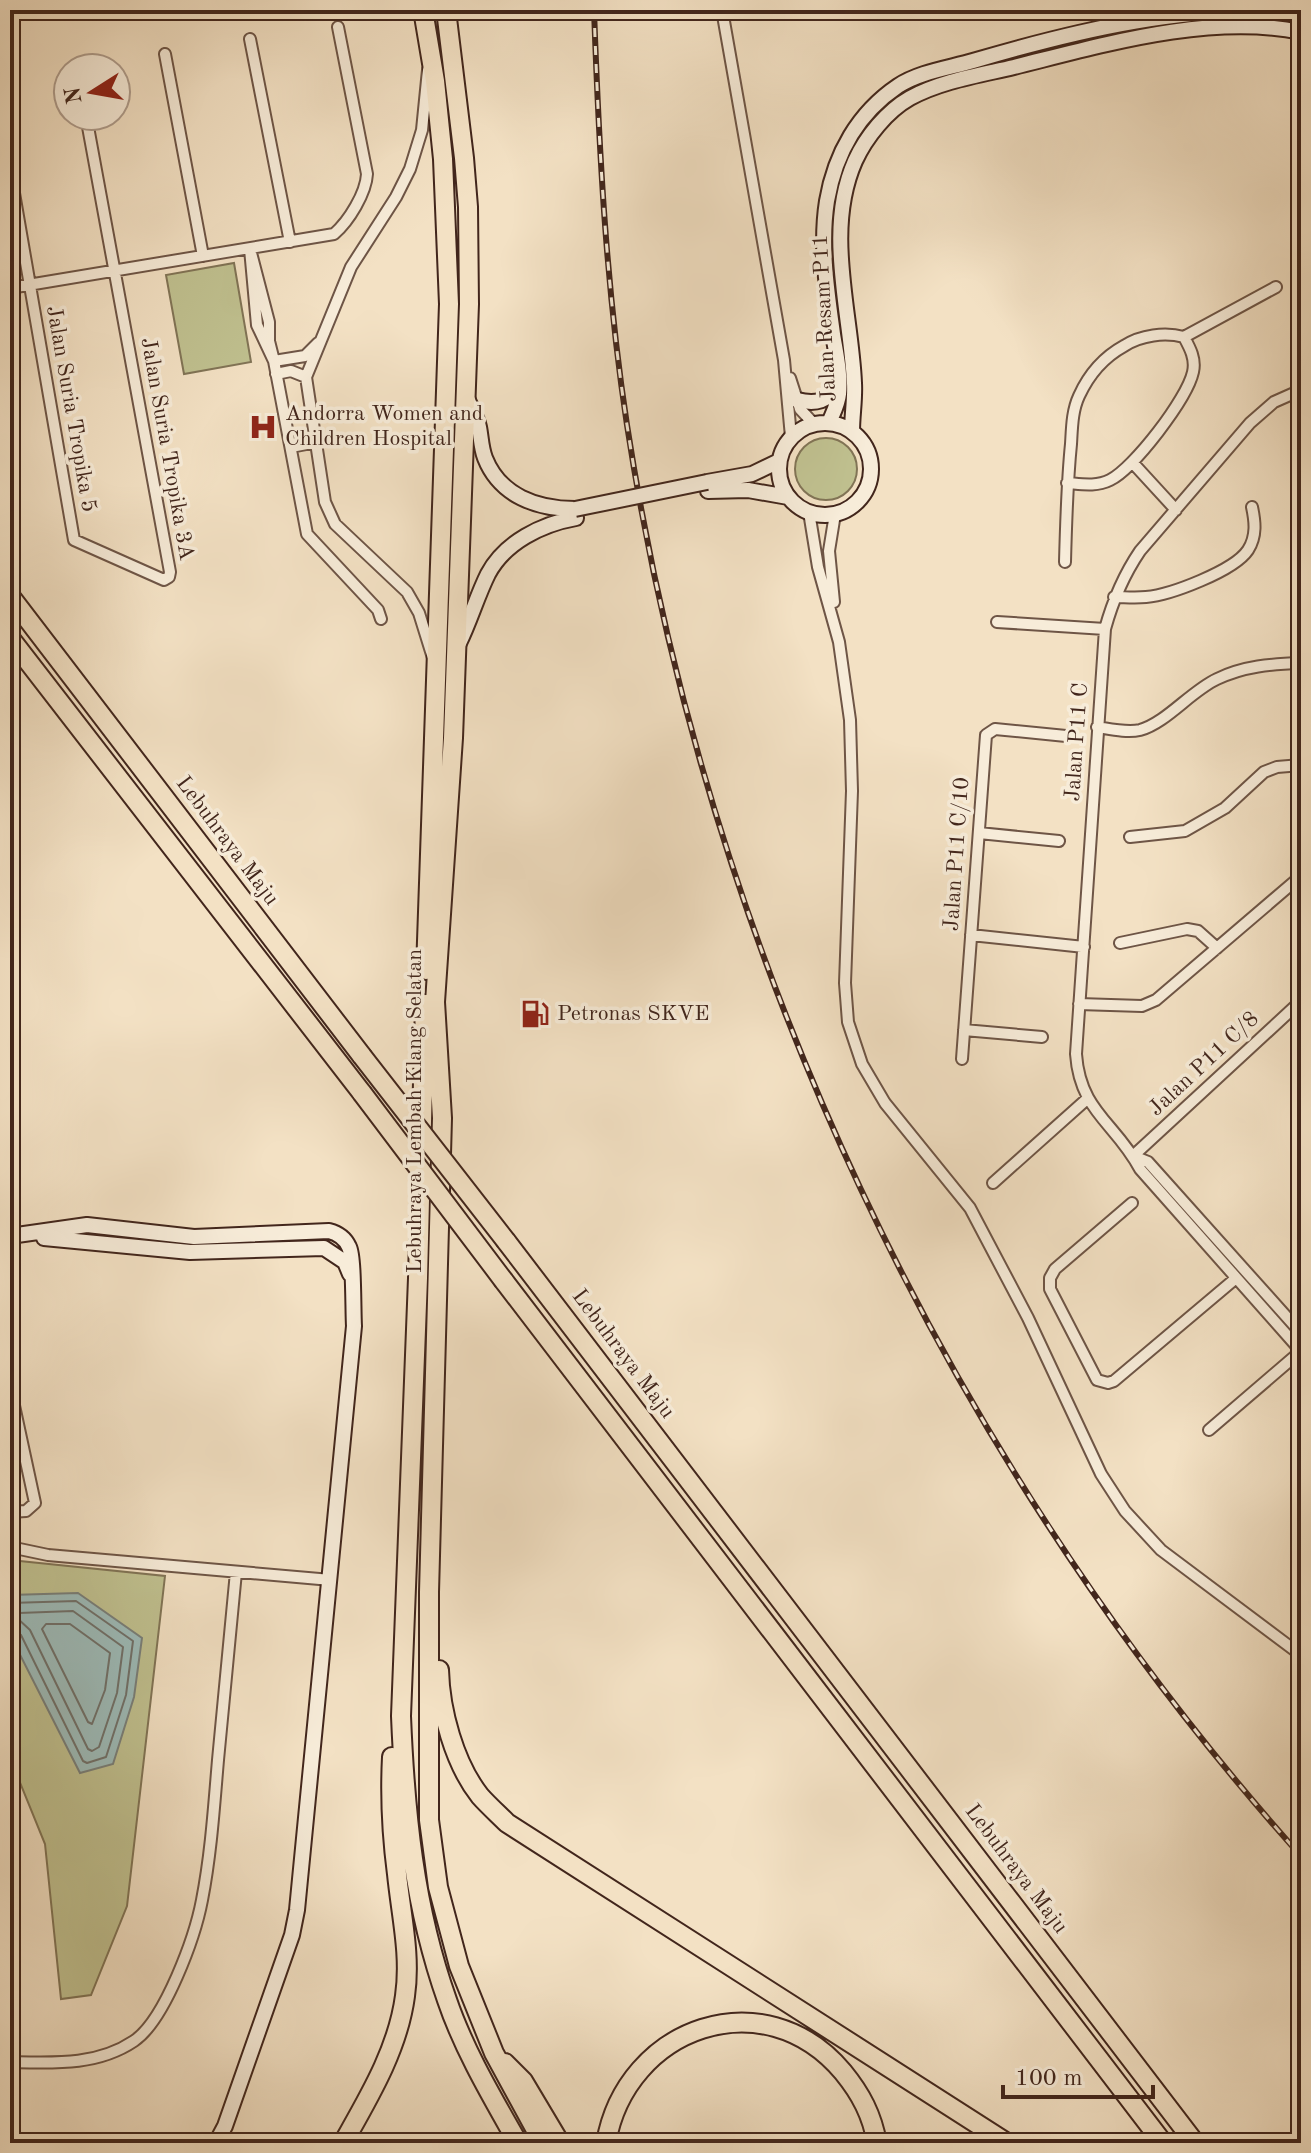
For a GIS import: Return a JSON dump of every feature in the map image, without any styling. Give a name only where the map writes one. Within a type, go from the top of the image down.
[{"type":"highway","name":"Lebuhraya Lembah Klang Selatan","points":[[423,10],[444,174],[449,304],[401,1716],[408,1824],[424,1926],[447,2001],[518,2143]]},
{"type":"highway","name":"Lebuhraya Lembah Klang Selatan","points":[[446,10],[457,85],[468,207],[469,304],[457,646],[435,1002],[442,1118],[427,1786],[438,1887],[459,1966],[494,2053],[543,2143]]},
{"type":"highway","name":"Lebuhraya Maju","points":[[10,596],[1195,2143]]},
{"type":"highway","name":"Lebuhraya Maju","points":[[10,638],[362,1093],[1163,2143]]},
{"type":"highway","points":[[429,1592],[438,1628],[440,1693],[460,1759],[479,1794],[507,1823],[1007,2143]]},
{"type":"highway","points":[[343,2143],[389,2056],[406,1996],[408,1950],[396,1873],[391,1788],[393,1741],[401,1716]]},
{"type":"highway","points":[[606,2143],[618,2102],[628,2083],[647,2061],[670,2042],[694,2031],[721,2024],[748,2023],[777,2028],[828,2054],[860,2093],[874,2124],[877,2143]]},
{"type":"highway","points":[[494,2053],[523,2081],[560,2143]]},
{"type":"highway","points":[[495,2102],[503,2143]]},
{"type":"main road","name":"Jalan Resam P11","points":[[829,423],[839,398],[839,385],[826,277],[827,205],[840,154],[865,116],[882,99],[901,84],[920,76],[1076,34],[1172,16],[1241,11],[1301,15]]},
{"type":"main road","name":"Jalan Resam P11","points":[[852,432],[854,383],[842,276],[842,207],[855,162],[878,127],[893,112],[909,99],[967,78],[1161,35],[1241,27],[1301,32]]},
{"type":"main road","points":[[797,400],[810,404],[822,401],[830,397],[839,385]]},
{"type":"main road","points":[[466,394],[479,426],[486,461],[499,482],[540,507],[576,514]]},
{"type":"main road","points":[[707,486],[788,497],[809,512],[835,514],[858,502],[870,479],[868,453],[852,432],[829,423],[814,424],[791,437],[779,461],[780,480],[788,497]]},
{"type":"main road","points":[[457,646],[490,570],[518,541],[535,531],[576,514],[752,474],[779,461]]},
{"type":"main road","points":[[15,1236],[99,1225],[194,1237],[329,1231],[337,1233],[348,1245],[352,1256],[354,1326],[297,1910],[292,1935],[225,2126],[216,2143]]},
{"type":"main road","points":[[76,1227],[96,1234],[98,1243]]},
{"type":"main road","points":[[98,1243],[111,1234],[142,1230]]},
{"type":"main road","points":[[237,1235],[251,1241],[252,1251]]},
{"type":"main road","points":[[15,1236],[190,1252],[324,1248],[345,1262],[351,1276]]},
{"type":"street","points":[[722,10],[784,360],[791,437]]},
{"type":"street","points":[[10,288],[334,234],[367,184],[338,27]]},
{"type":"street","points":[[250,39],[290,242]]},
{"type":"street","points":[[165,54],[203,256]]},
{"type":"street","points":[[431,61],[425,85],[420,142],[410,169],[396,197],[351,267],[306,377],[329,514],[335,524],[407,592],[419,613],[435,663]]},
{"type":"street","points":[[89,132],[115,271]]},
{"type":"street","name":"Jalan Suria Tropika 5","points":[[10,170],[74,540]]},
{"type":"street","points":[[250,249],[257,325],[274,361],[307,534],[378,610],[381,619]]},
{"type":"street","name":"Jalan Suria Tropika 3A","points":[[74,540],[164,580],[169,577],[115,271]]},
{"type":"street","points":[[1065,562],[1067,483],[1074,412],[1088,379],[1101,363],[1131,341],[1162,335],[1184,337],[1276,287]]},
{"type":"street","points":[[1067,483],[1102,483],[1113,479],[1132,462],[1160,428],[1189,383],[1193,370],[1193,358],[1184,337]]},
{"type":"street","points":[[274,361],[305,356],[322,339]]},
{"type":"street","points":[[784,360],[804,415],[814,424]]},
{"type":"street","points":[[276,374],[291,371],[306,377]]},
{"type":"street","name":"Jalan P11 C","points":[[1301,390],[1274,402],[1250,423],[1140,551],[1114,597],[1105,629],[1076,1054],[1080,1084],[1087,1099],[1140,1169],[1301,1351]]},
{"type":"street","points":[[291,447],[317,442]]},
{"type":"street","points":[[1132,462],[1176,510]]},
{"type":"street","points":[[1114,597],[1162,595],[1226,569],[1248,550],[1256,523],[1252,507]]},
{"type":"street","points":[[809,512],[818,567],[835,624]]},
{"type":"street","points":[[835,514],[829,551],[835,624],[850,720],[852,791],[845,983],[848,1022],[862,1064],[885,1103],[970,1208],[1028,1318],[1101,1474],[1125,1511],[1161,1550],[1301,1655]]},
{"type":"street","points":[[997,622],[1105,629]]},
{"type":"street","points":[[1097,727],[1139,730],[1154,723],[1206,685],[1234,671],[1263,665],[1301,663]]},
{"type":"street","name":"Jalan P11 C/10","points":[[962,1059],[986,735],[995,729],[1066,736]]},
{"type":"street","points":[[1130,837],[1185,831],[1225,808],[1264,772],[1277,767],[1301,765]]},
{"type":"street","points":[[10,800],[10,809]]},
{"type":"street","points":[[979,833],[1059,841]]},
{"type":"street","points":[[1079,1004],[1142,1006],[1150,1003],[1301,876]]},
{"type":"street","points":[[1120,943],[1187,929],[1198,931],[1217,948]]},
{"type":"street","points":[[971,935],[1084,947]]},
{"type":"street","name":"Jalan P11 C/8","points":[[1133,1156],[1301,1001]]},
{"type":"street","points":[[964,1030],[1042,1037]]},
{"type":"street","points":[[993,1183],[1087,1099]]},
{"type":"street","name":"Jalan P11 C","points":[[1133,1156],[1148,1162],[1301,1333]]},
{"type":"street","points":[[1132,1203],[1055,1269],[1050,1278],[1050,1289],[1097,1380],[1102,1383],[1114,1381],[1235,1279]]},
{"type":"street","points":[[1209,1430],[1301,1351]]},
{"type":"street","points":[[10,1387],[35,1503],[26,1511],[10,1512]]},
{"type":"street","points":[[10,1547],[48,1555],[331,1580]]},
{"type":"street","points":[[10,2062],[90,2060],[116,2050],[136,2040],[152,2024],[171,1989],[191,1941],[202,1901],[212,1833],[236,1572]]},
{"type":"green space","points":[[234,263],[251,362],[184,374],[166,275]]},
{"type":"green space","points":[[826,438],[838,440],[848,447],[855,457],[855,481],[848,491],[838,498],[826,500],[814,498],[804,491],[797,481],[795,469],[797,457],[804,447],[814,440]]},
{"type":"green space","points":[[10,1560],[165,1576],[127,1906],[91,1995],[61,1999],[45,1844],[10,1758]]},
{"type":"water","points":[[78,1593],[142,1638],[134,1697],[113,1764],[80,1773],[10,1635],[10,1595]]},
{"type":"railway","points":[[594,10],[604,218],[627,425],[665,622],[716,815],[782,1005],[861,1189],[953,1368],[1057,1539],[1173,1702],[1301,1856]]},
{"type":"place","name":"Andorra Women and Children Hospital","points":[[263,427]]},
{"type":"place","name":"Petronas SKVE","points":[[535,1014]]}]
